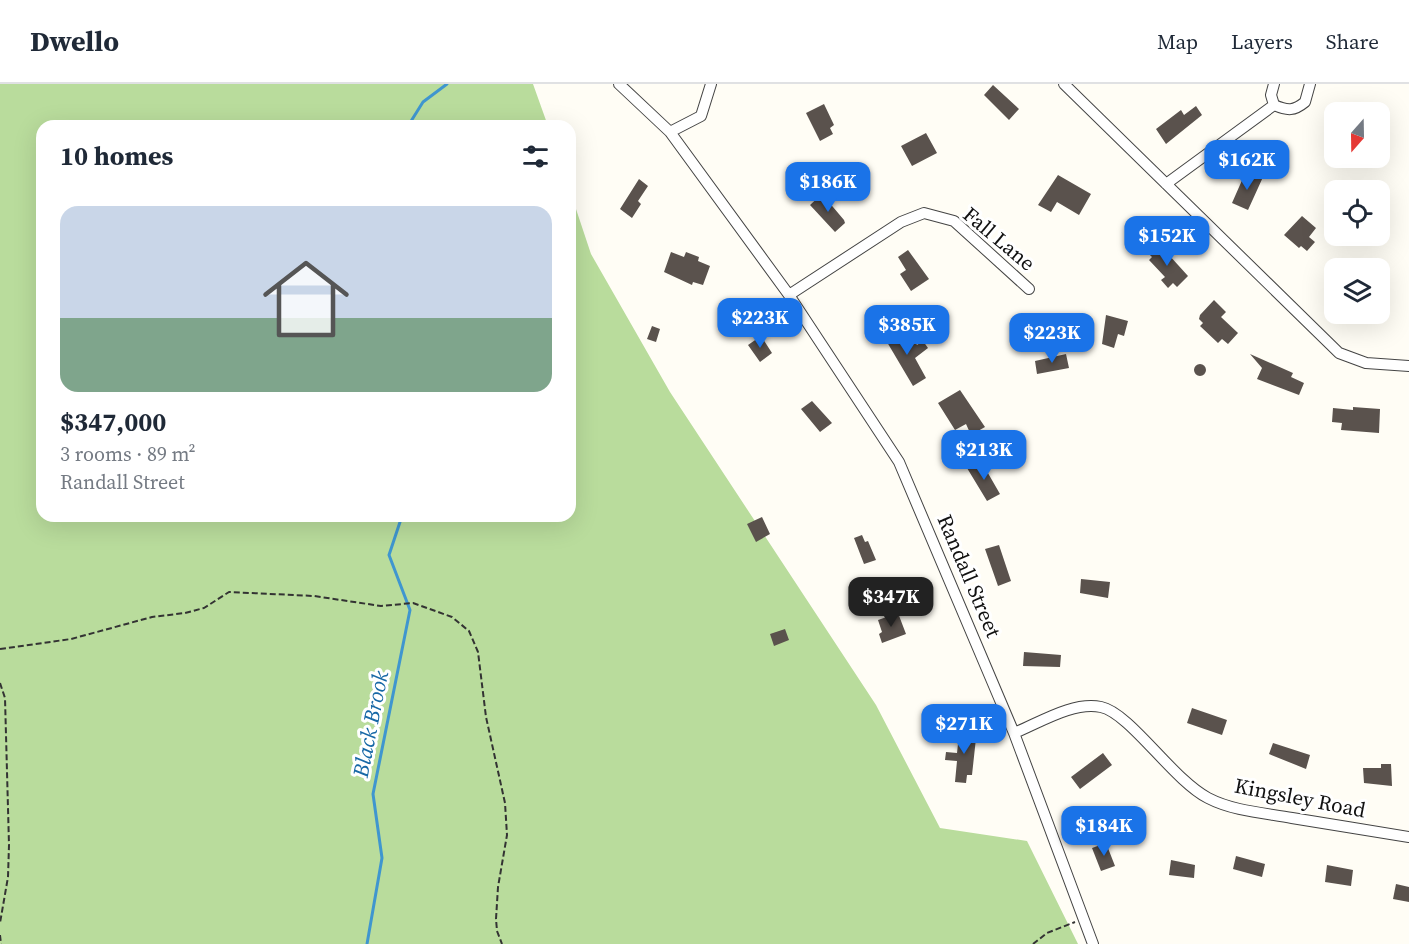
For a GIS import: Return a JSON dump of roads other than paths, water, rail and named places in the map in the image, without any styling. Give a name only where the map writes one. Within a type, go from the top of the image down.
[{"type":"street","name":"Randall Street","points":[[619,84],[670,132],[789,295],[899,462],[1014,733],[1093,944]]},
{"type":"street","points":[[670,132],[701,116],[711,84]]},
{"type":"street","points":[[1064,84],[1339,354],[1366,363],[1409,366]]},
{"type":"street","points":[[1274,84],[1271,95],[1274,105]]},
{"type":"street","points":[[1274,105],[1286,110],[1299,107],[1309,96],[1310,84]]},
{"type":"street","points":[[1166,184],[1274,105]]},
{"type":"street","name":"Fall Lane","points":[[789,295],[901,222],[924,213],[954,221],[1029,289]]},
{"type":"street","name":"Kingsley Road","points":[[1014,733],[1077,708],[1093,706],[1111,711],[1179,776],[1209,798],[1254,812],[1409,837]]},
{"type":"waterway","name":"Black Brook","points":[[412,120],[423,102],[447,84]]},
{"type":"waterway","name":"Black Brook","points":[[367,944],[382,858],[373,794],[410,610],[389,555],[400,522]]}]
